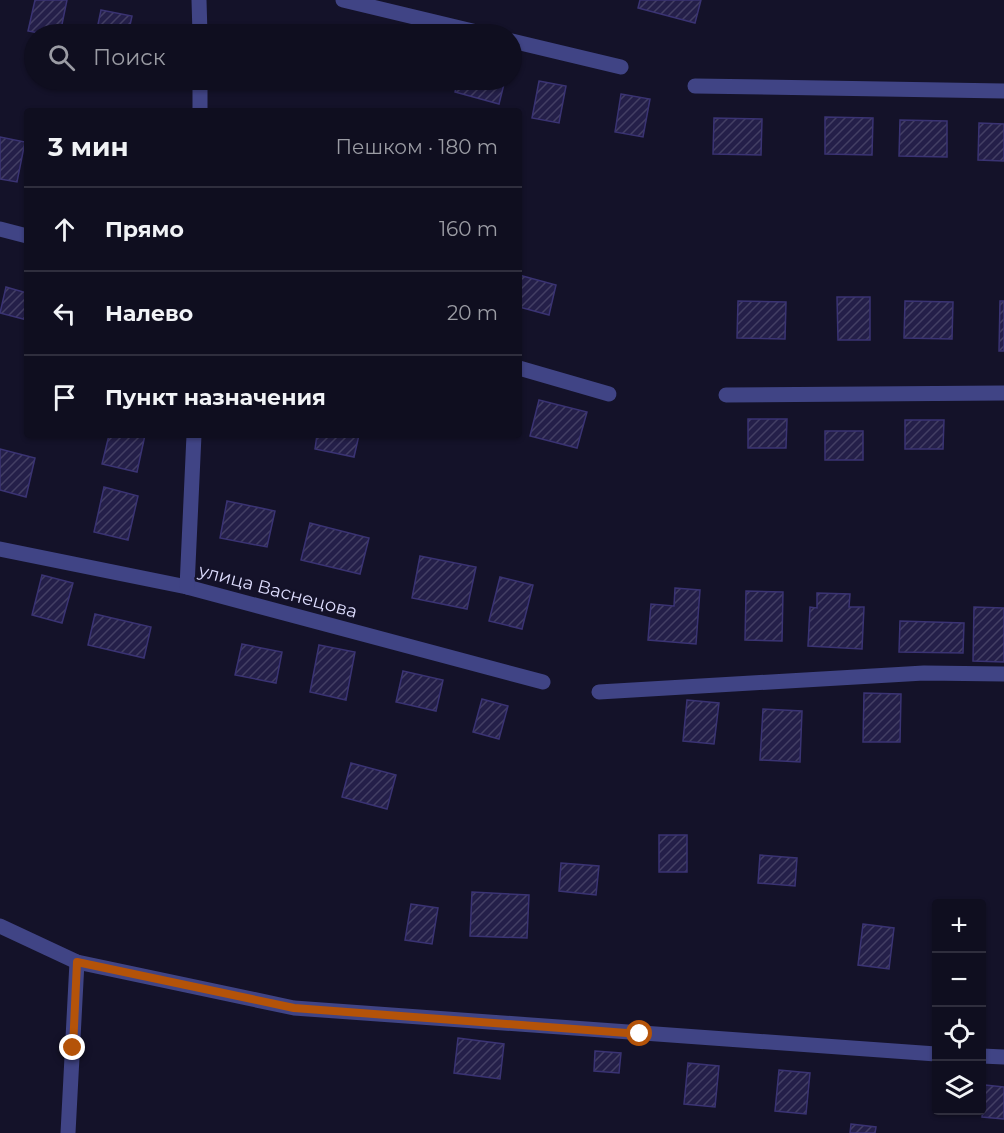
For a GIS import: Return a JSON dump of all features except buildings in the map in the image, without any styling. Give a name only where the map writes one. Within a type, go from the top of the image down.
[{"type":"street","points":[[199,0],[200,24]]},
{"type":"street","points":[[343,0],[443,24]]},
{"type":"street","points":[[522,43],[621,68]]},
{"type":"street","points":[[695,86],[1004,91]]},
{"type":"street","points":[[200,90],[200,108]]},
{"type":"street","points":[[0,229],[24,235]]},
{"type":"street","points":[[522,369],[609,394]]},
{"type":"street","points":[[726,395],[1004,393]]},
{"type":"street","points":[[187,587],[194,438]]},
{"type":"street","name":"улица Васнецова","points":[[0,549],[187,587],[543,682]]},
{"type":"street","points":[[599,692],[924,673],[1004,674]]},
{"type":"street","points":[[0,926],[77,962],[294,1008],[932,1054]]},
{"type":"street","points":[[68,1133],[77,962]]},
{"type":"street","points":[[986,1056],[1004,1057]]},
{"type":"route","points":[[73,1048],[77,962],[294,1008],[640,1034]]}]
